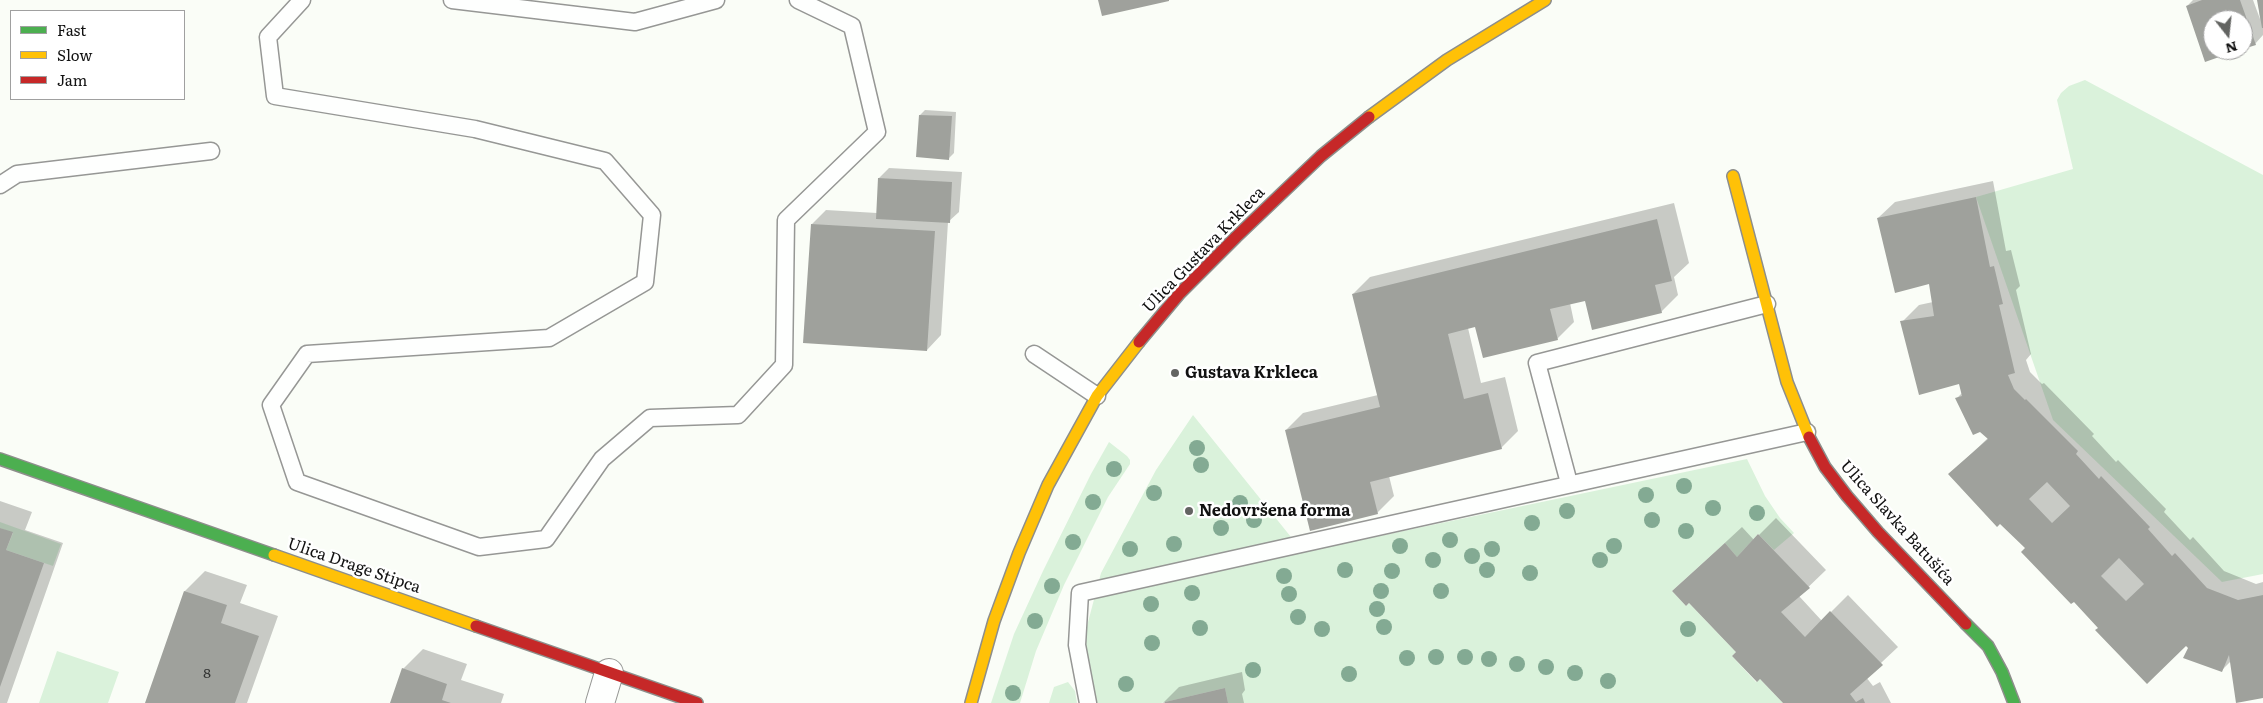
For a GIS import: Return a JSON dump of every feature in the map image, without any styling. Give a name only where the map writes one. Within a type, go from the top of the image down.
[{"type":"street","name":"Ulica Gustava Krkleca","points":[[971,703],[994,621],[1018,553],[1048,485],[1098,396],[1180,293],[1321,156],[1370,116],[1447,60],[1545,0]]},
{"type":"street","name":"Ulica Slavka Batušića","points":[[1733,176],[1787,382],[1807,432],[1825,468],[1846,496],[1988,646],[2002,672],[2014,703]]},
{"type":"street","name":"Ulica Drage Stipca","points":[[0,459],[609,674],[697,703]]},
{"type":"street","points":[[600,703],[609,674]]},
{"type":"lane","points":[[302,0],[268,37],[275,96],[476,129],[605,161],[652,215],[645,282],[549,338],[307,354],[271,405],[297,482],[479,548],[546,539],[602,459],[650,418],[738,415],[784,365],[786,220],[877,132],[852,26],[798,0]]},
{"type":"lane","points":[[452,0],[636,22],[716,0]]},
{"type":"lane","points":[[0,185],[17,174],[211,151]]},
{"type":"lane","points":[[1569,483],[1536,363],[1767,304]]},
{"type":"lane","points":[[1034,354],[1098,396]]},
{"type":"lane","points":[[1088,703],[1077,645],[1080,593],[1569,483],[1807,432]]},
{"type":"green space","points":[[2085,80],[2263,175],[2263,574],[2222,582],[2053,420],[1976,197],[2073,169],[2057,100],[2061,93],[2069,86]]},
{"type":"green space","points":[[1193,415],[1303,552],[1747,459],[1765,496],[1780,518],[1794,533],[1774,550],[1758,534],[1737,557],[1725,543],[1672,591],[1686,606],[1689,603],[1736,652],[1732,656],[1756,682],[1760,679],[1783,703],[1228,703],[1225,688],[1161,703],[1097,703],[1085,648],[1087,626],[1101,573],[1156,470]]},
{"type":"green space","points":[[1109,442],[1127,456],[1130,464],[1108,497],[1064,585],[1036,651],[1020,703],[991,703],[1014,634],[1043,571]]},
{"type":"green space","points":[[0,522],[61,544],[53,566],[6,550],[13,533],[0,528]]},
{"type":"green space","points":[[57,651],[119,672],[108,703],[39,703]]},
{"type":"green space","points":[[1068,682],[1075,691],[1077,703],[1049,703],[1054,687]]},
{"type":"building","points":[[1098,0],[1169,0],[1169,1],[1102,16]]},
{"type":"building","points":[[2202,0],[2240,0],[2244,10],[2203,10],[2203,56],[2186,6]]},
{"type":"building","points":[[2257,0],[2263,0],[2263,28],[2262,28]]},
{"type":"building","points":[[919,115],[952,116],[949,160],[916,157]]},
{"type":"building","points":[[878,178],[952,182],[950,223],[876,219]]},
{"type":"building","points":[[1976,197],[1990,267],[1994,266],[2003,304],[1999,305],[2015,373],[2008,375],[2014,389],[2078,451],[2076,454],[2099,479],[2101,476],[2150,527],[2148,529],[2172,556],[2175,553],[2207,588],[2238,600],[2263,595],[2263,698],[2236,703],[2229,655],[2222,672],[2183,658],[2188,648],[2186,646],[2147,684],[2095,630],[2098,628],[2074,602],[2071,604],[2021,552],[2025,548],[2000,524],[1997,527],[1948,474],[1988,439],[1980,432],[1973,435],[1955,398],[1962,396],[1959,384],[1919,395],[1900,321],[1934,316],[1929,284],[1895,293],[1877,218]],"holes":[[[2047,482],[2070,506],[2052,523],[2029,499]],[[2119,558],[2144,584],[2126,601],[2101,576]]]},
{"type":"building","points":[[1657,219],[1672,281],[1655,285],[1662,313],[1592,330],[1585,301],[1550,309],[1558,340],[1483,358],[1475,327],[1448,334],[1464,399],[1488,393],[1502,449],[1370,482],[1378,514],[1310,531],[1285,430],[1380,407],[1352,294]]},
{"type":"building","points":[[811,224],[935,231],[927,351],[803,343]]},
{"type":"building","points":[[0,528],[13,532],[6,550],[44,563],[0,687]]},
{"type":"building","points":[[1758,534],[1810,588],[1781,612],[1805,637],[1830,611],[1883,665],[1850,694],[1856,702],[1863,698],[1865,703],[1783,703],[1760,679],[1757,682],[1732,656],[1736,652],[1689,603],[1686,606],[1672,591],[1725,543],[1737,557]]},
{"type":"building","points":[[184,591],[227,605],[221,623],[259,636],[235,703],[145,703]]},
{"type":"building","points":[[402,668],[447,684],[442,700],[451,703],[390,703]]},
{"type":"building","points":[[1225,688],[1228,703],[1165,703],[1165,702]]},
{"type":"traffic: fast","points":[[0,459],[274,555]]},
{"type":"traffic: fast","points":[[1966,624],[1988,646],[2002,672],[2014,703]]},
{"type":"traffic: slow","points":[[1369,117],[1447,60],[1545,0]]},
{"type":"traffic: slow","points":[[1733,176],[1787,382],[1809,437]]},
{"type":"traffic: slow","points":[[971,703],[994,621],[1019,553],[1048,485],[1097,396],[1139,342]]},
{"type":"traffic: slow","points":[[274,555],[476,626]]},
{"type":"traffic: jam","points":[[1139,342],[1180,293],[1236,237],[1321,156],[1369,117]]},
{"type":"traffic: jam","points":[[1809,437],[1825,467],[1847,496],[1878,532],[1966,624]]},
{"type":"traffic: jam","points":[[476,626],[697,703]]},
{"type":"place","name":"Gustava Krkleca","points":[[1175,373]]},
{"type":"place","name":"Nedovršena forma","points":[[1189,511]]}]
